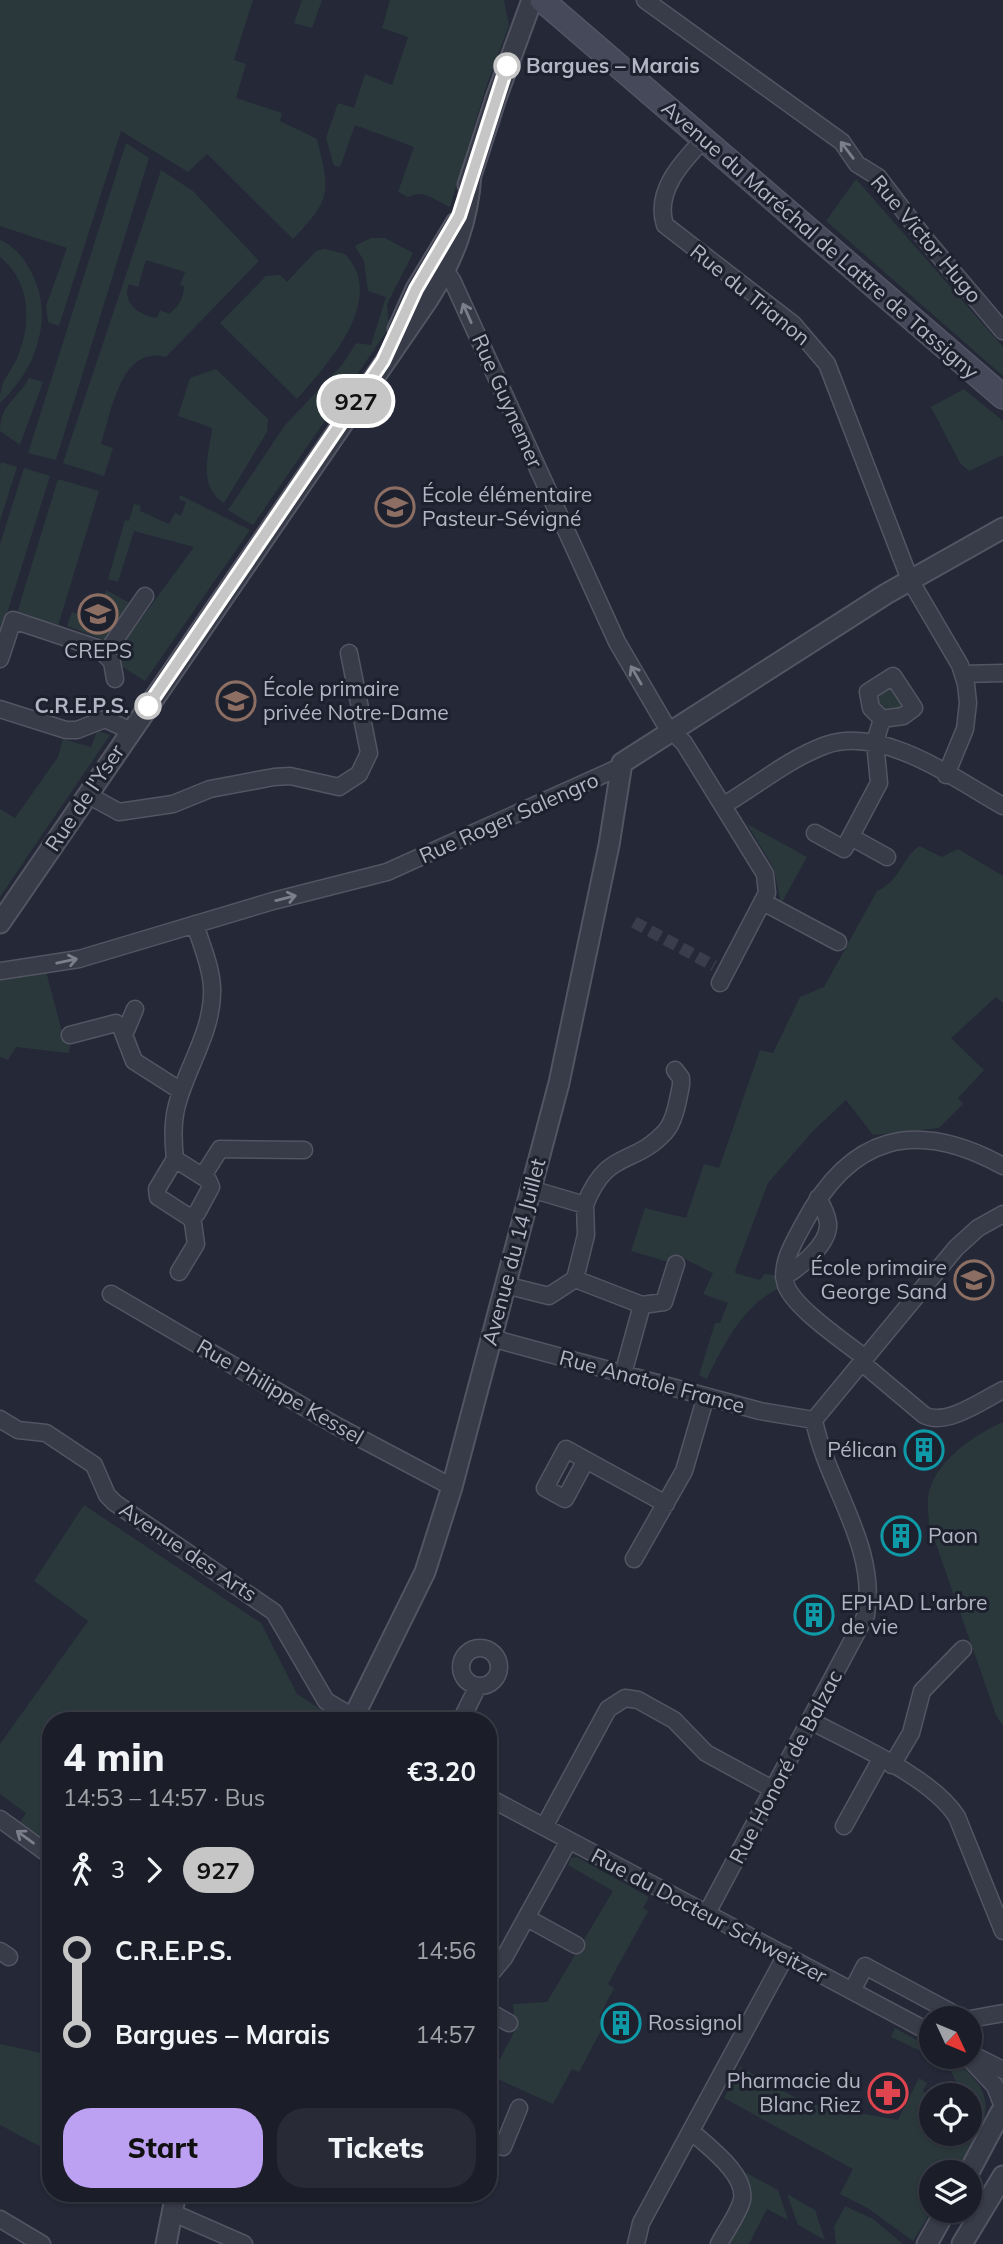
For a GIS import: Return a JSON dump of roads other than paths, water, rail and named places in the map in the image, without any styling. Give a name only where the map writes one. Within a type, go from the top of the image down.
[{"type":"main road","name":"Avenue du Maréchal de Lattre de Tassigny","points":[[542,0],[1003,397]]},
{"type":"street","name":"Rue de l'Yser","points":[[0,923],[383,361],[416,289],[441,263],[532,0]]},
{"type":"street","name":"Rue Victor Hugo","points":[[645,0],[842,142],[858,164],[878,177],[1003,331]]},
{"type":"street","name":"Rue du Trianon","points":[[704,139],[672,177],[663,211],[665,225],[793,324],[821,356],[833,376],[910,580]]},
{"type":"street","name":"Rue Guynemer","points":[[441,263],[606,619],[665,724],[684,743],[765,874],[768,884],[763,902]]},
{"type":"street","name":"Rue Roger Salengro","points":[[0,971],[79,959],[396,869],[620,767],[628,758],[910,580],[1003,528]]},
{"type":"street","points":[[910,580],[963,674],[968,703],[966,721],[957,753],[946,775]]},
{"type":"street","points":[[106,653],[145,596]]},
{"type":"street","points":[[0,659],[13,620],[90,644],[106,653],[112,662],[115,679]]},
{"type":"street","points":[[88,795],[119,812],[173,804],[210,789],[274,776],[298,778],[334,787],[345,785],[363,768],[369,753],[349,653]]},
{"type":"street","points":[[963,674],[1003,673]]},
{"type":"street","points":[[0,709],[66,730],[77,730],[106,719],[131,731]]},
{"type":"street","points":[[815,833],[844,849],[879,783],[875,742],[882,719]]},
{"type":"street","points":[[724,805],[826,745],[847,740],[875,742],[903,751],[1003,806]]},
{"type":"street","name":"Avenue du 14 Juillet","points":[[355,1712],[425,1572],[452,1487],[531,1189],[576,1006],[608,845],[620,767]]},
{"type":"street","points":[[851,837],[887,857]]},
{"type":"street","points":[[720,983],[763,902],[838,942]]},
{"type":"street","points":[[192,1216],[182,1216],[158,1197],[157,1189],[175,1159],[173,1121],[181,1091],[204,1035],[211,998],[209,971],[195,924]]},
{"type":"street","points":[[124,1035],[135,1009]]},
{"type":"street","points":[[70,1035],[110,1023],[121,1027],[134,1061],[181,1091]]},
{"type":"street","points":[[505,1285],[549,1296],[575,1279],[586,1235],[585,1205],[596,1180],[606,1168],[646,1146],[667,1129],[681,1085],[681,1078],[675,1070]]},
{"type":"street","points":[[1003,1166],[953,1143],[925,1139],[895,1142],[849,1163],[833,1177],[818,1198],[790,1252],[784,1277],[786,1286],[797,1301],[924,1415],[934,1419],[953,1414],[1003,1390]]},
{"type":"street","points":[[203,1177],[220,1149],[304,1150]]},
{"type":"street","points":[[175,1159],[210,1183],[210,1192],[192,1216],[196,1244],[179,1272]]},
{"type":"street","points":[[531,1189],[585,1205]]},
{"type":"street","points":[[784,1277],[809,1257],[828,1231],[828,1219],[818,1198]]},
{"type":"street","points":[[814,1420],[956,1248],[978,1228],[1003,1214]]},
{"type":"street","points":[[575,1279],[642,1305],[664,1302],[676,1264]]},
{"type":"street","name":"Rue Philippe Kessel","points":[[111,1294],[335,1425],[452,1487]]},
{"type":"street","points":[[623,1374],[642,1305]]},
{"type":"street","name":"Rue Anatole France","points":[[491,1338],[780,1416],[814,1420]]},
{"type":"street","points":[[634,1559],[688,1462],[706,1396]]},
{"type":"street","name":"Avenue des Arts","points":[[0,1419],[18,1430],[46,1433],[94,1465],[107,1495],[115,1503],[274,1612],[322,1696],[330,1706],[340,1712]]},
{"type":"street","name":"Rue Honoré de Balzac","points":[[707,1913],[862,1627],[869,1592],[863,1555],[823,1456],[814,1420]]},
{"type":"street","points":[[586,1460],[666,1504]]},
{"type":"street","points":[[844,1826],[913,1728],[922,1692],[963,1649]]},
{"type":"street","points":[[465,1712],[478,1686]]},
{"type":"street","points":[[544,1827],[608,1709],[625,1699],[638,1700],[674,1720],[706,1753],[774,1790]]},
{"type":"street","points":[[811,1721],[936,1792],[952,1809],[1003,1931]]},
{"type":"street","name":"Rue du Docteur Schweitzer","points":[[497,1802],[919,2027]]},
{"type":"street","points":[[0,1819],[42,1849]]},
{"type":"street","points":[[497,1966],[568,1842]]},
{"type":"street","points":[[527,1918],[576,1945]]},
{"type":"street","points":[[635,2244],[641,2223],[786,1955]]},
{"type":"street","points":[[852,1991],[866,1966],[940,2006]]},
{"type":"street","points":[[982,2017],[1003,2013]]},
{"type":"street","points":[[497,2016],[509,2023]]},
{"type":"street","points":[[982,2061],[1003,2070]]},
{"type":"street","points":[[975,2160],[1002,2110],[995,2086],[980,2069]]},
{"type":"street","points":[[497,2144],[503,2147],[519,2108]]},
{"type":"street","points":[[691,2131],[729,2169],[742,2189],[740,2204],[719,2244]]},
{"type":"street","points":[[962,2244],[1003,2176]]},
{"type":"street","points":[[166,2244],[174,2202],[244,2244]]},
{"type":"street","points":[[0,2219],[42,2244]]},
{"type":"street","points":[[926,2244],[938,2223]]},
{"type":"tunnel","points":[[634,922],[714,966]]},
{"type":"place","name":"Bargues – Marais","points":[[507,66]]},
{"type":"place","name":"École élémentaire Pasteur-Sévigné","points":[[395,507]]},
{"type":"place","name":"CREPS","points":[[98,614]]},
{"type":"place","name":"École primaire privée Notre-Dame","points":[[236,701]]},
{"type":"place","name":"C.R.E.P.S.","points":[[148,706]]},
{"type":"place","name":"École primaire George Sand","points":[[974,1280]]},
{"type":"place","name":"Pélican","points":[[924,1450]]},
{"type":"place","name":"Paon","points":[[901,1536]]},
{"type":"place","name":"EPHAD L'arbre de vie","points":[[814,1615]]},
{"type":"place","name":"Rossignol","points":[[621,2023]]},
{"type":"place","name":"Pharmacie du Blanc Riez","points":[[888,2093]]}]
